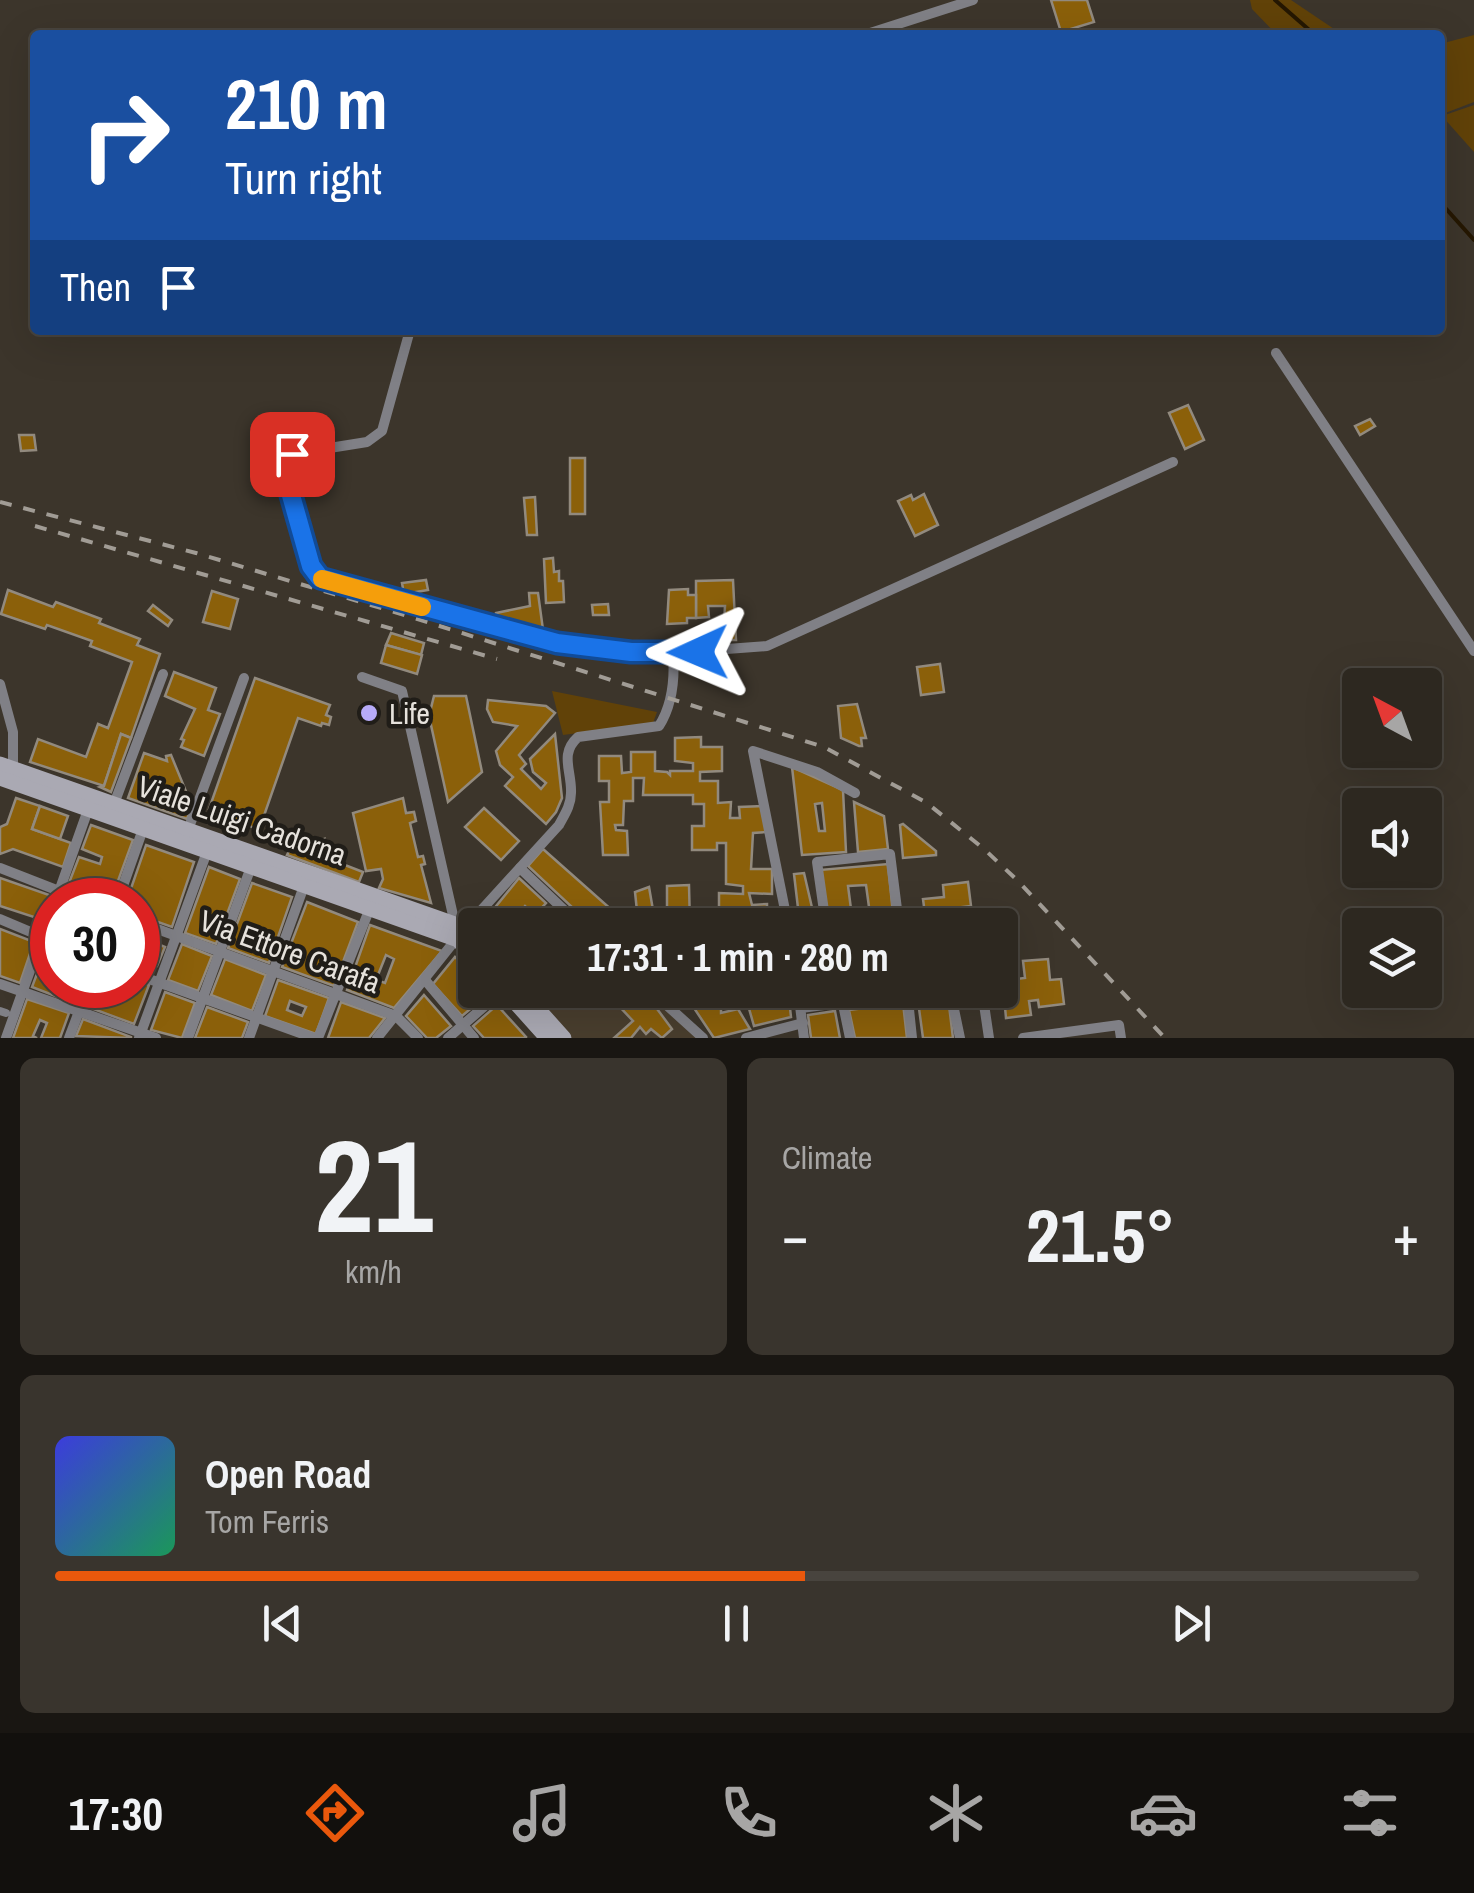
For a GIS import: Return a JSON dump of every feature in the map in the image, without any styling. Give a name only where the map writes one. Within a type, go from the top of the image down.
[{"type":"main road","name":"Viale Luigi Cadorna","points":[[4,770],[90,803],[142,829],[209,846],[458,930]]},
{"type":"main road","name":"Viale Luigi Cadorna","points":[[90,803],[114,804],[188,830],[251,868],[370,908],[458,931]]},
{"type":"main road","points":[[518,1008],[540,1035]]},
{"type":"main road","points":[[537,1008],[564,1038]]},
{"type":"street","points":[[880,30],[973,0]]},
{"type":"street","points":[[409,335],[382,431],[367,442],[292,454],[285,463],[315,573],[330,582],[557,643],[673,653],[767,646],[1173,462]]},
{"type":"street","points":[[1276,352],[1474,651]]},
{"type":"street","points":[[484,908],[559,825],[570,806],[572,790],[566,755],[569,745],[578,737],[659,726],[671,698],[673,653]]},
{"type":"street","points":[[114,804],[163,674]]},
{"type":"street","points":[[362,677],[402,691],[458,912]]},
{"type":"street","points":[[188,830],[244,678]]},
{"type":"street","points":[[0,684],[14,732],[4,770]]},
{"type":"street","points":[[784,908],[752,751],[816,772],[854,793]]},
{"type":"street","points":[[63,878],[90,803]]},
{"type":"street","points":[[125,878],[142,829]]},
{"type":"street","points":[[160,980],[209,846]]},
{"type":"street","points":[[824,908],[817,862],[890,854],[896,908]]},
{"type":"street","points":[[0,868],[30,882]]},
{"type":"street","points":[[188,1038],[251,868]]},
{"type":"street","points":[[520,868],[562,908]]},
{"type":"street","points":[[250,1038],[304,886]]},
{"type":"street","points":[[160,983],[316,1038],[338,994],[370,908]]},
{"type":"street","points":[[0,919],[30,932]]},
{"type":"street","name":"Via Ettore Carafa","points":[[160,930],[396,1016],[418,1038]]},
{"type":"street","points":[[377,1038],[458,938]]},
{"type":"street","points":[[6,1038],[30,975]]},
{"type":"street","points":[[425,980],[474,1038]]},
{"type":"street","points":[[0,984],[156,1038]]},
{"type":"street","points":[[140,1035],[150,1008]]},
{"type":"street","points":[[448,1038],[482,1008]]},
{"type":"street","points":[[670,1008],[702,1038]]},
{"type":"street","points":[[801,1008],[804,1038]]},
{"type":"street","points":[[844,1008],[850,1038]]},
{"type":"street","points":[[909,1008],[912,1038]]},
{"type":"street","points":[[954,1008],[960,1038]]},
{"type":"street","points":[[985,1008],[990,1038]]},
{"type":"street","points":[[68,1038],[80,1010]]},
{"type":"street","points":[[746,1038],[802,1023]]},
{"type":"street","points":[[1023,1038],[1119,1025],[1121,1038]]},
{"type":"shaded area","points":[[1250,0],[1291,0],[1336,30],[1272,30],[1252,9]]},
{"type":"shaded area","points":[[1474,35],[1474,102],[1445,113],[1445,43]]},
{"type":"shaded area","points":[[1474,105],[1474,152],[1445,119],[1445,115]]},
{"type":"shaded area","points":[[552,691],[657,712],[653,723],[563,735]]},
{"type":"shaded area","points":[[545,1008],[664,1008],[698,1038],[572,1038]]},
{"type":"building","points":[[1051,0],[1087,0],[1094,22],[1060,30]]},
{"type":"building","points":[[1188,405],[1204,440],[1185,449],[1169,413]]},
{"type":"building","points":[[1370,419],[1375,426],[1360,435],[1355,426]]},
{"type":"building","points":[[19,435],[34,435],[36,450],[21,451]]},
{"type":"building","points":[[570,458],[585,458],[585,514],[570,514]]},
{"type":"building","points":[[924,494],[938,525],[915,536],[898,501]]},
{"type":"building","points":[[535,497],[537,535],[527,535],[524,498]]},
{"type":"building","points":[[553,558],[554,572],[559,571],[559,581],[563,581],[564,602],[546,603],[544,559]]},
{"type":"building","points":[[426,580],[428,590],[404,594],[402,583]]},
{"type":"building","points":[[733,580],[736,640],[723,640],[725,606],[708,606],[709,617],[696,618],[696,581]]},
{"type":"building","points":[[688,589],[688,595],[696,595],[696,618],[687,618],[687,623],[667,624],[669,590]]},
{"type":"building","points":[[8,590],[101,619],[99,623],[140,639],[137,645],[160,654],[131,738],[121,734],[104,786],[30,762],[38,739],[86,757],[98,724],[108,728],[132,662],[90,646],[92,641],[1,614]]},
{"type":"building","points":[[212,591],[238,599],[230,629],[203,622]]},
{"type":"building","points":[[529,593],[538,593],[544,637],[534,636],[533,628],[496,625],[496,613],[530,606]]},
{"type":"building","points":[[608,604],[609,615],[593,615],[592,605]]},
{"type":"building","points":[[153,605],[172,620],[168,626],[148,611]]},
{"type":"building","points":[[391,633],[424,643],[421,655],[386,645]]},
{"type":"building","points":[[386,645],[422,655],[417,674],[381,663]]},
{"type":"building","points":[[940,664],[944,692],[921,695],[917,667]]},
{"type":"building","points":[[174,672],[216,688],[208,710],[220,714],[204,756],[181,747],[195,709],[165,696]]},
{"type":"building","points":[[255,678],[330,705],[326,715],[331,717],[329,725],[321,726],[298,718],[259,830],[209,809]]},
{"type":"building","points":[[434,696],[466,696],[482,772],[448,802],[429,716]]},
{"type":"building","points":[[488,700],[546,706],[555,713],[519,755],[526,764],[521,769],[541,789],[546,783],[533,772],[530,759],[555,734],[562,798],[546,824],[505,786],[513,777],[500,765],[496,751],[517,726],[493,722]]},
{"type":"building","points":[[857,704],[866,738],[861,738],[862,746],[841,738],[838,706]]},
{"type":"building","points":[[121,734],[131,738],[111,792],[100,787],[104,786]]},
{"type":"building","points":[[701,737],[701,747],[722,747],[722,771],[700,772],[700,781],[718,781],[718,803],[731,802],[730,818],[740,818],[739,807],[766,806],[766,832],[753,833],[751,869],[772,869],[772,894],[749,893],[752,905],[767,904],[767,908],[719,908],[719,893],[743,894],[743,886],[726,884],[726,843],[717,843],[717,850],[692,850],[692,826],[704,826],[704,804],[693,804],[693,795],[643,795],[644,778],[633,778],[633,801],[624,801],[623,825],[615,825],[616,830],[627,831],[628,855],[603,855],[600,802],[609,802],[609,781],[599,781],[599,756],[621,756],[622,773],[631,772],[631,752],[655,752],[655,771],[670,775],[670,771],[693,771],[693,763],[675,761],[675,738]]},
{"type":"building","points":[[144,753],[167,761],[166,756],[171,755],[192,806],[187,819],[128,798]]},
{"type":"building","points":[[792,767],[843,790],[846,852],[802,855]],"holes":[[[822,803],[825,831],[819,831],[815,804]]]},
{"type":"building","points":[[16,798],[40,806],[32,829],[71,843],[63,867],[13,849],[0,854],[0,827],[7,824]]},
{"type":"building","points":[[403,798],[406,813],[414,812],[416,821],[410,823],[418,857],[423,856],[425,864],[421,865],[431,903],[379,888],[383,879],[381,869],[366,871],[353,813]]},
{"type":"building","points":[[854,802],[884,816],[888,849],[858,852]]},
{"type":"building","points":[[40,806],[68,816],[60,839],[32,829]]},
{"type":"building","points":[[484,808],[519,841],[501,860],[465,827]]},
{"type":"building","points":[[903,824],[936,851],[936,855],[903,858]]},
{"type":"building","points":[[91,825],[133,840],[119,878],[71,878],[79,857],[100,864],[102,857],[82,849]]},
{"type":"building","points":[[324,839],[319,855],[363,872],[359,882],[287,855]]},
{"type":"building","points":[[146,845],[194,862],[172,927],[160,923],[160,878],[135,878]]},
{"type":"building","points":[[543,849],[609,908],[573,908],[528,866]]},
{"type":"building","points":[[888,864],[892,908],[860,908],[869,907],[866,885],[848,886],[851,908],[827,908],[819,870]]},
{"type":"building","points":[[209,867],[240,879],[216,944],[185,933]]},
{"type":"building","points":[[804,873],[812,908],[798,908],[794,874]]},
{"type":"building","points":[[0,878],[30,888],[30,916],[0,906]]},
{"type":"building","points":[[519,878],[546,903],[541,908],[495,908]]},
{"type":"building","points":[[968,882],[971,906],[924,908],[923,899],[944,897],[943,885]]},
{"type":"building","points":[[252,883],[292,897],[269,963],[228,948]]},
{"type":"building","points":[[689,885],[690,908],[667,908],[667,886]]},
{"type":"building","points":[[649,887],[653,908],[637,908],[635,892]]},
{"type":"building","points":[[307,902],[358,922],[334,986],[282,967]]},
{"type":"building","points":[[370,925],[442,951],[394,1008],[347,990]],"holes":[[[386,955],[394,959],[385,983],[376,980]]]},
{"type":"building","points":[[0,929],[30,940],[30,954],[20,983],[0,976]]},
{"type":"building","points":[[182,944],[212,956],[198,991],[168,980]]},
{"type":"building","points":[[455,957],[458,1008],[471,1008],[462,1016],[433,984]]},
{"type":"building","points":[[225,959],[266,975],[252,1011],[211,995]]},
{"type":"building","points":[[1048,959],[1050,980],[1061,979],[1064,1004],[1039,1007],[1038,1000],[1029,1001],[1031,1015],[1006,1018],[1005,1008],[1018,1008],[1018,979],[1025,978],[1023,961]]},
{"type":"building","points":[[278,980],[329,998],[316,1034],[265,1016]],"holes":[[[290,1001],[306,1007],[302,1016],[287,1010]]]},
{"type":"building","points":[[165,992],[195,1003],[182,1038],[151,1030]]},
{"type":"building","points":[[424,995],[451,1026],[436,1038],[427,1038],[406,1016]]},
{"type":"building","points":[[27,999],[30,1008],[54,1008],[69,1013],[60,1038],[41,1038],[47,1023],[40,1020],[33,1036],[37,1038],[13,1038]]},
{"type":"building","points":[[341,1002],[385,1018],[369,1038],[328,1038]]},
{"type":"building","points":[[207,1007],[248,1022],[242,1038],[195,1038]]},
{"type":"building","points":[[91,1008],[140,1008],[134,1024]]},
{"type":"building","points":[[494,1008],[500,1008],[526,1037],[484,1038],[473,1026]]},
{"type":"building","points":[[621,1008],[656,1008],[672,1029],[662,1038],[651,1029],[646,1034],[640,1027],[631,1038],[614,1038],[633,1021]]},
{"type":"building","points":[[694,1008],[721,1008],[721,1013],[738,1009],[750,1029],[714,1038]]},
{"type":"building","points":[[749,1008],[790,1008],[791,1017],[754,1026]]},
{"type":"building","points":[[904,1008],[907,1038],[855,1038],[849,1010]]},
{"type":"building","points":[[919,1008],[949,1008],[953,1038],[923,1038]]},
{"type":"building","points":[[835,1011],[840,1038],[811,1038],[808,1015]]},
{"type":"building","points":[[83,1019],[131,1037],[131,1038],[76,1036]]},
{"type":"waterway","points":[[1275,0],[1309,30]]},
{"type":"waterway","points":[[1445,208],[1474,240]]},
{"type":"railway","points":[[0,502],[196,553],[824,747],[927,803],[984,849],[1165,1038]]},
{"type":"railway","points":[[35,526],[497,659]]},
{"type":"slow traffic","points":[[322,579],[422,607]]},
{"type":"place","name":"Life","points":[[369,713]]},
{"type":"route","points":[[292,454],[285,463],[285,474],[311,566],[320,578],[557,643],[631,652],[698,652]]}]
